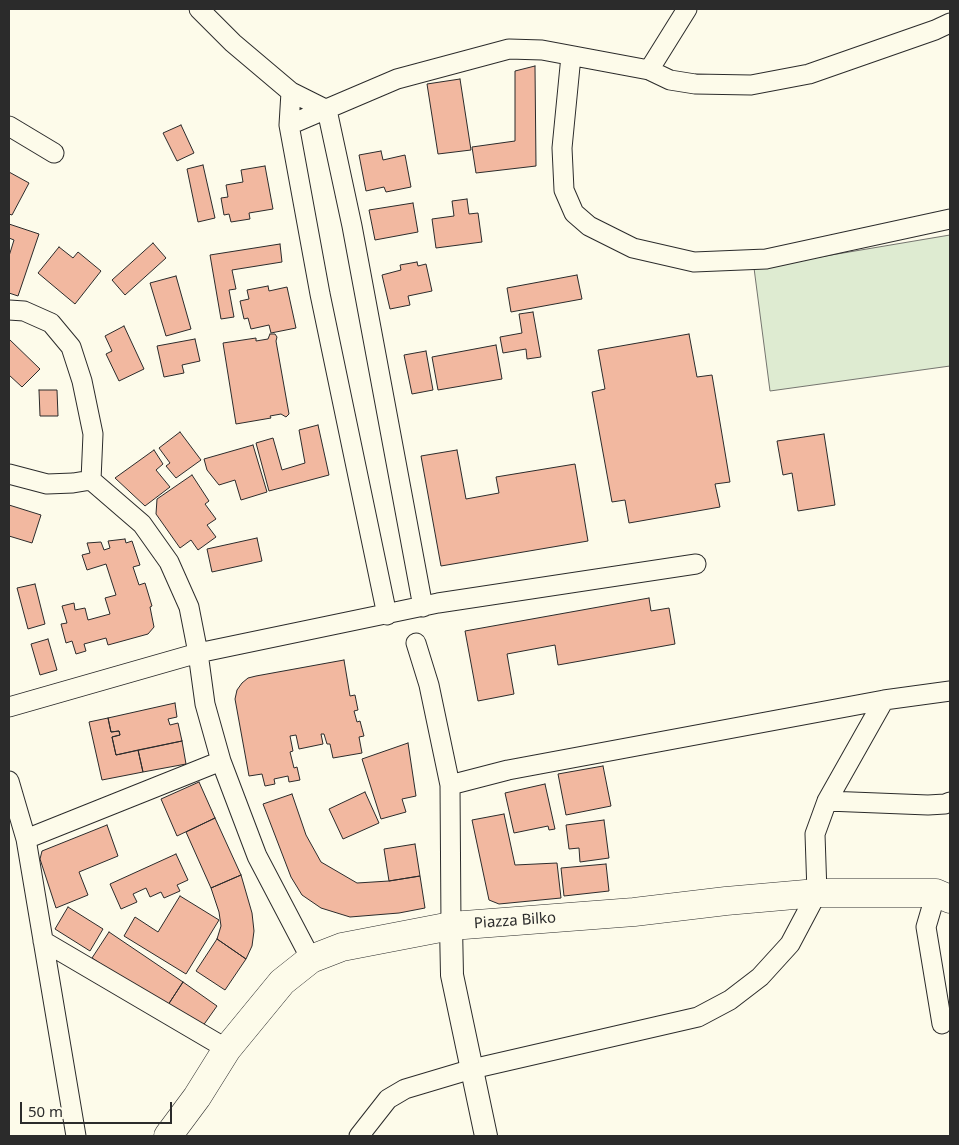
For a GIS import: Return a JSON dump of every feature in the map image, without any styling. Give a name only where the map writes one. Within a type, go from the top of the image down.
[{"type":"main road","name":"Piazza Bilko","points":[[168,1136],[197,1097],[227,1049],[282,982],[311,959],[342,947],[452,926],[634,912],[817,893],[943,896]]},
{"type":"street","points":[[199,9],[233,43],[291,92],[326,110]]},
{"type":"street","points":[[648,70],[687,9]]},
{"type":"street","points":[[289,125],[397,79],[509,49],[542,50],[648,70],[670,80],[695,84],[751,85],[809,74],[950,23]]},
{"type":"street","points":[[571,56],[562,148],[564,190],[574,212],[589,226],[634,248],[694,262],[766,259],[950,219]]},
{"type":"street","points":[[291,92],[289,125],[320,294],[387,615]]},
{"type":"street","points":[[326,110],[352,226],[423,607]]},
{"type":"street","points":[[9,126],[54,153]]},
{"type":"street","points":[[9,310],[24,311],[51,323],[70,347],[82,381],[93,434],[91,480]]},
{"type":"street","points":[[9,474],[47,484],[91,480]]},
{"type":"street","points":[[91,480],[142,524],[169,562],[189,607],[205,704],[221,761],[258,856],[311,959]]},
{"type":"street","points":[[9,708],[198,653],[423,607],[696,564]]},
{"type":"street","points":[[416,643],[429,685],[450,785],[452,975],[486,1136]]},
{"type":"street","points":[[450,785],[508,770],[884,700],[950,691]]},
{"type":"street","points":[[359,1136],[388,1099],[396,1093],[472,1069],[698,1017],[730,1000],[760,978],[790,944],[817,893],[815,834],[827,801],[884,700]]},
{"type":"street","points":[[26,839],[221,761]]},
{"type":"street","points":[[9,781],[26,839],[76,1136]]},
{"type":"street","points":[[827,801],[928,804],[945,804],[950,802]]},
{"type":"street","points":[[942,1024],[926,927],[943,896]]},
{"type":"street","points":[[42,942],[227,1049]]},
{"type":"green space","points":[[950,235],[950,366],[770,391],[754,268]]},
{"type":"building","points":[[535,66],[536,166],[476,173],[472,147],[515,141],[515,71]]},
{"type":"building","points":[[460,79],[471,150],[438,154],[427,84]]},
{"type":"building","points":[[181,125],[194,153],[177,161],[163,133]]},
{"type":"building","points":[[381,151],[383,160],[405,155],[411,187],[386,192],[384,187],[366,191],[359,155]]},
{"type":"building","points":[[203,165],[215,218],[198,222],[187,169]]},
{"type":"building","points":[[265,166],[273,209],[249,213],[250,219],[231,222],[229,214],[224,215],[221,198],[228,197],[226,185],[243,182],[241,170]]},
{"type":"building","points":[[9,172],[29,183],[12,215],[9,214]]},
{"type":"building","points":[[467,199],[469,214],[478,213],[482,242],[436,248],[432,219],[454,216],[452,201]]},
{"type":"building","points":[[413,203],[418,232],[375,240],[369,210]]},
{"type":"building","points":[[9,224],[39,234],[18,296],[9,293],[9,256],[14,240],[9,238]]},
{"type":"building","points":[[153,243],[166,258],[125,295],[112,280]]},
{"type":"building","points":[[280,244],[282,262],[232,270],[236,289],[229,290],[234,317],[221,319],[210,255]]},
{"type":"building","points":[[59,247],[73,258],[78,252],[101,271],[75,304],[38,273]]},
{"type":"building","points":[[417,262],[418,266],[426,264],[432,291],[408,296],[410,305],[390,309],[382,275],[401,270],[400,265]]},
{"type":"building","points":[[577,275],[582,299],[511,312],[507,288]]},
{"type":"building","points":[[176,276],[191,329],[166,336],[150,283]]},
{"type":"building","points":[[268,286],[269,291],[287,287],[296,328],[271,333],[269,325],[251,329],[248,318],[244,319],[240,301],[249,299],[247,290]]},
{"type":"building","points":[[533,312],[541,357],[527,359],[526,349],[503,353],[500,337],[522,333],[519,314]]},
{"type":"building","points":[[124,326],[144,369],[119,381],[106,354],[112,351],[105,336]]},
{"type":"building","points":[[270,334],[275,334],[277,337],[276,341],[289,414],[286,417],[281,414],[270,416],[271,418],[236,424],[223,343],[256,338],[256,341],[268,339]]},
{"type":"building","points":[[689,334],[697,377],[712,375],[730,482],[715,484],[720,507],[629,523],[625,500],[612,502],[592,392],[605,389],[598,350]]},
{"type":"building","points":[[9,339],[40,369],[22,387],[9,375]]},
{"type":"building","points":[[195,339],[200,361],[182,365],[184,373],[164,377],[157,346]]},
{"type":"building","points":[[496,345],[502,379],[438,390],[432,357]]},
{"type":"building","points":[[426,351],[433,390],[412,394],[404,355]]},
{"type":"building","points":[[39,390],[57,390],[58,416],[40,416]]},
{"type":"building","points":[[318,425],[329,475],[269,491],[256,443],[273,438],[282,470],[305,463],[299,430]]},
{"type":"building","points":[[180,432],[201,460],[176,478],[166,466],[170,463],[159,448]]},
{"type":"building","points":[[824,434],[835,505],[798,511],[792,473],[783,475],[777,441]]},
{"type":"building","points":[[253,445],[267,492],[241,500],[235,480],[219,485],[207,470],[204,459]]},
{"type":"building","points":[[154,450],[163,464],[156,470],[170,487],[145,506],[115,478]]},
{"type":"building","points":[[457,450],[466,499],[499,493],[496,477],[575,464],[588,541],[441,566],[421,456]]},
{"type":"building","points":[[192,475],[209,501],[205,504],[216,519],[207,525],[216,537],[198,550],[191,540],[180,548],[156,514],[157,499]]},
{"type":"building","points":[[9,505],[41,515],[32,543],[9,536]]},
{"type":"building","points":[[257,538],[262,561],[212,572],[207,549]]},
{"type":"building","points":[[125,539],[126,543],[132,541],[140,565],[133,567],[139,585],[145,583],[152,606],[150,607],[154,627],[148,634],[108,645],[106,638],[84,644],[86,651],[76,654],[72,641],[66,643],[61,624],[67,623],[62,606],[74,603],[75,610],[85,608],[88,620],[110,614],[105,598],[116,595],[106,564],[87,570],[82,555],[90,553],[87,543],[101,542],[104,550],[110,548],[108,541]]},
{"type":"building","points":[[35,584],[45,624],[28,629],[17,588]]},
{"type":"building","points":[[649,598],[651,611],[669,608],[675,644],[558,665],[555,645],[507,654],[514,694],[478,701],[465,631]]},
{"type":"building","points":[[48,639],[57,670],[40,675],[31,644]]},
{"type":"building","points":[[344,660],[350,696],[355,695],[358,710],[354,711],[357,722],[360,721],[364,736],[359,737],[362,753],[333,758],[330,744],[327,744],[324,734],[321,734],[323,744],[299,749],[296,735],[290,736],[293,751],[290,752],[294,768],[297,767],[300,780],[289,782],[288,776],[274,779],[275,784],[265,786],[262,774],[249,776],[235,699],[237,690],[242,683],[248,678],[256,676]]},
{"type":"building","points":[[175,703],[177,717],[168,719],[170,725],[178,723],[182,741],[116,755],[112,737],[120,735],[119,731],[111,732],[108,718]]},
{"type":"building","points":[[108,718],[111,732],[119,731],[120,735],[112,737],[116,755],[138,750],[143,772],[102,780],[89,722]]},
{"type":"building","points":[[182,741],[186,764],[143,772],[138,750]]},
{"type":"building","points":[[408,743],[416,796],[402,799],[406,812],[381,819],[362,759]]},
{"type":"building","points":[[603,766],[611,806],[566,815],[558,774]]},
{"type":"building","points":[[199,782],[215,818],[177,836],[161,799]]},
{"type":"building","points":[[545,784],[555,829],[549,830],[548,826],[514,833],[505,793]]},
{"type":"building","points":[[365,792],[379,823],[343,839],[329,809]]},
{"type":"building","points":[[292,794],[306,835],[321,862],[357,883],[389,881],[420,876],[425,908],[399,913],[350,917],[321,908],[302,895],[291,877],[263,804]]},
{"type":"building","points":[[504,814],[515,865],[557,863],[561,898],[499,904],[489,900],[472,820]]},
{"type":"building","points":[[215,818],[241,875],[211,888],[186,832]]},
{"type":"building","points":[[604,820],[609,858],[580,862],[579,848],[569,849],[566,825]]},
{"type":"building","points":[[107,825],[118,856],[79,872],[88,895],[56,908],[40,859],[42,851]]},
{"type":"building","points":[[415,844],[420,876],[389,881],[384,849]]},
{"type":"building","points":[[176,854],[188,880],[177,885],[180,891],[164,898],[161,892],[150,897],[146,888],[133,894],[137,902],[121,909],[110,884]]},
{"type":"building","points":[[606,864],[609,891],[564,896],[561,868]]},
{"type":"building","points":[[241,875],[252,913],[254,931],[252,946],[246,959],[217,939],[221,926],[219,912],[211,888]]},
{"type":"building","points":[[180,896],[219,920],[186,974],[124,936],[135,917],[158,932]]},
{"type":"building","points":[[68,907],[103,929],[90,951],[55,929]]},
{"type":"building","points":[[109,932],[183,982],[166,1008],[92,958]]},
{"type":"building","points":[[217,939],[246,959],[225,990],[196,971]]},
{"type":"building","points":[[183,982],[217,1006],[200,1030],[166,1008]]}]
